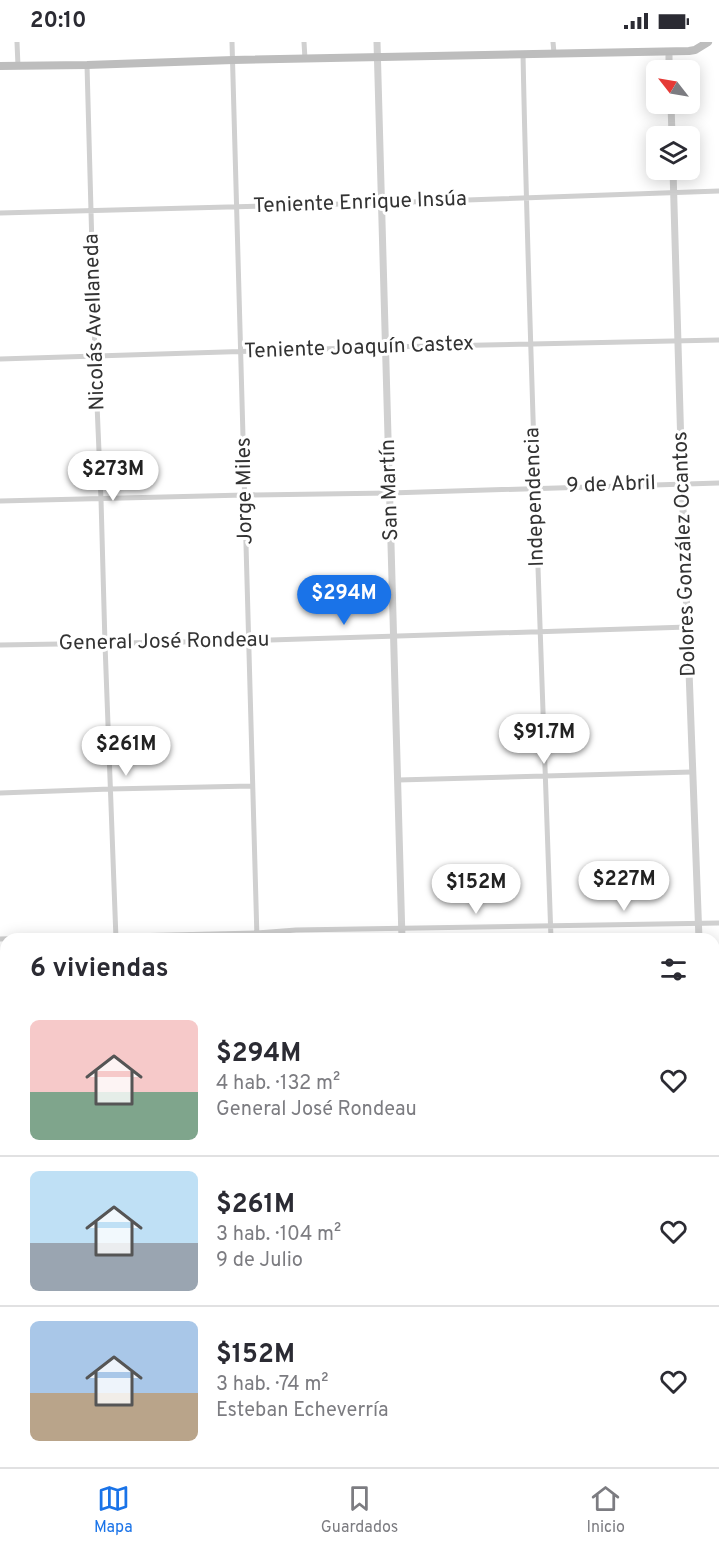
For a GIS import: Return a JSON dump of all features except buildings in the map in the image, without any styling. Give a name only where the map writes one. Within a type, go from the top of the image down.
[{"type":"main road","points":[[0,66],[669,51],[696,50],[708,42]]},
{"type":"street","points":[[17,42],[18,66]]},
{"type":"street","name":"Jorge Miles","points":[[232,42],[257,933]]},
{"type":"street","points":[[304,42],[305,59]]},
{"type":"street","name":"San Martín","points":[[377,42],[402,933]]},
{"type":"street","points":[[553,42],[554,53]]},
{"type":"street","points":[[669,51],[669,60]]},
{"type":"street","name":"Independencia","points":[[523,54],[539,632],[551,933]]},
{"type":"street","name":"Nicolás Avellaneda","points":[[87,65],[116,933]]},
{"type":"street","name":"Dolores González Ocantos","points":[[673,180],[699,933]]},
{"type":"street","name":"Teniente Enrique Insúa","points":[[0,213],[719,191]]},
{"type":"street","name":"Teniente Joaquín Castex","points":[[0,359],[530,343],[719,340]]},
{"type":"street","name":"9 de Abril","points":[[0,501],[719,483]]},
{"type":"street","name":"General José Rondeau","points":[[0,645],[248,641],[688,627]]},
{"type":"street","points":[[398,780],[692,772]]},
{"type":"street","points":[[0,794],[252,786]]},
{"type":"street","points":[[276,933],[296,930],[719,922]]}]
